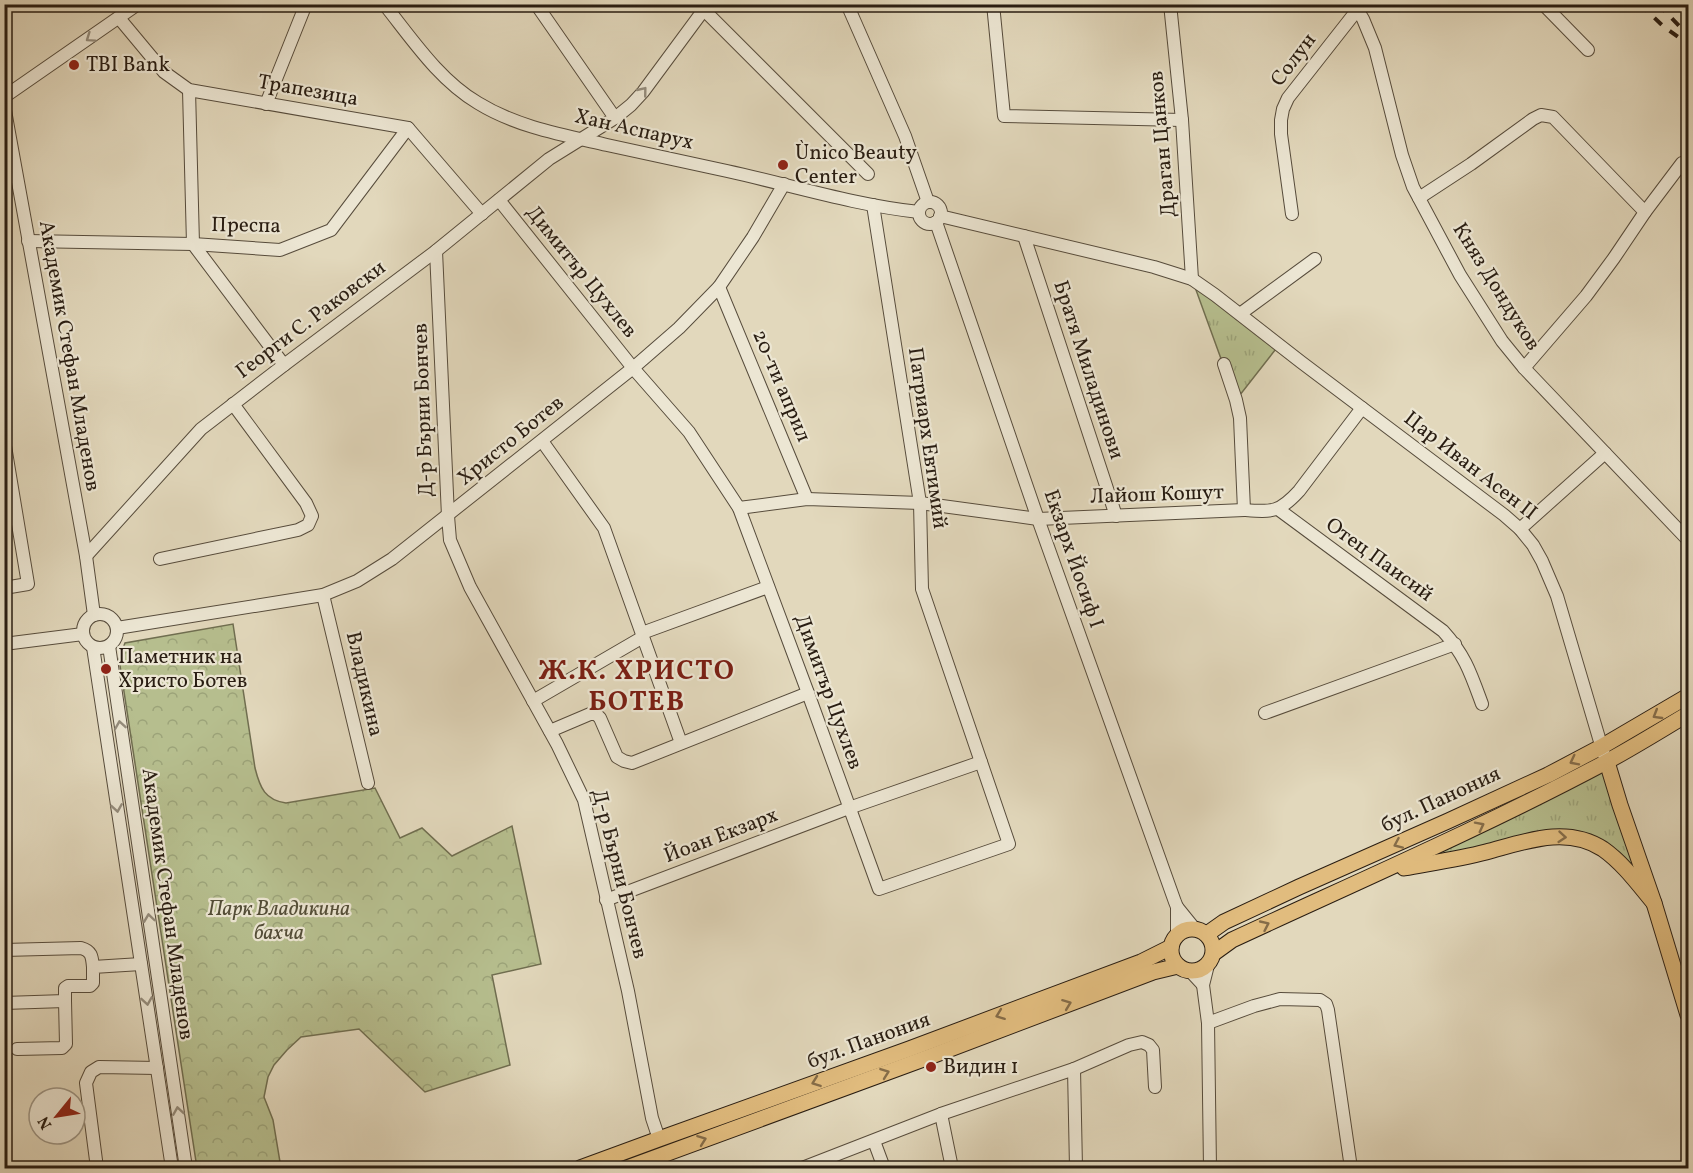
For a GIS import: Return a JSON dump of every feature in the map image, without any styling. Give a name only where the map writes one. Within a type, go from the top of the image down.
[{"type":"main road","name":"бул. Панония","points":[[1630,740],[1689,696]]},
{"type":"main road","name":"бул. Панония","points":[[627,1168],[1153,972],[1203,969],[1232,940],[1452,839],[1630,740],[1689,714]]},
{"type":"main road","name":"бул. Панония","points":[[580,1168],[932,1041],[1148,959],[1188,929],[1201,931],[1224,922],[1548,775],[1604,755]]},
{"type":"main road","name":"Цар Иван Асен II","points":[[1604,755],[1689,1015]]},
{"type":"main road","points":[[1382,872],[1486,852],[1534,838],[1567,837],[1586,841],[1603,849],[1654,903]]},
{"type":"main road","points":[[1201,931],[1211,939],[1211,959]]},
{"type":"main road","points":[[1174,941],[1174,961],[1184,969]]},
{"type":"street","points":[[4,97],[138,4]]},
{"type":"street","points":[[266,104],[306,4]]},
{"type":"street","name":"Хан Аспарух","points":[[384,4],[438,70],[455,87],[477,103],[526,126],[843,199],[919,212]]},
{"type":"street","points":[[536,4],[615,118]]},
{"type":"street","points":[[847,4],[905,136],[928,202]]},
{"type":"street","points":[[993,4],[1004,116],[1182,120]]},
{"type":"street","name":"Драган Цанков","points":[[1170,4],[1182,120],[1192,279]]},
{"type":"street","points":[[1543,4],[1588,50]]},
{"type":"street","points":[[706,7],[868,174]]},
{"type":"street","name":"Георги С. Раковски","points":[[86,556],[201,429],[436,250],[549,159],[615,118],[631,105],[706,7]]},
{"type":"street","name":"Княз Дондуков","points":[[1356,7],[1364,19],[1375,48],[1402,155],[1413,187],[1460,275],[1502,341],[1524,368],[1689,540]]},
{"type":"street","name":"Солун","points":[[1292,214],[1281,134],[1283,109],[1288,98],[1356,7]]},
{"type":"street","name":"Трапезица","points":[[119,18],[164,72],[189,90],[408,128]]},
{"type":"street","points":[[189,90],[193,244],[284,365]]},
{"type":"street","name":"Академик Стефан Младенов","points":[[4,105],[86,556],[94,615]]},
{"type":"street","points":[[1419,198],[1541,115],[1553,117],[1645,212]]},
{"type":"street","points":[[408,128],[482,214]]},
{"type":"street","name":"Преспа","points":[[28,241],[193,244],[280,250],[331,230],[408,128]]},
{"type":"street","points":[[1524,368],[1586,296],[1682,163]]},
{"type":"street","name":"Христо Ботев","points":[[117,628],[323,595],[357,581],[392,559],[542,441],[680,328],[719,287],[753,237],[784,184]]},
{"type":"street","name":"Димитър Цухлев","points":[[499,200],[633,368],[689,432],[739,508],[879,890]]},
{"type":"street","points":[[928,202],[932,202],[940,209],[938,219],[930,224],[923,222],[919,212],[922,205],[928,202]]},
{"type":"street","name":"Патриарх Евтимий","points":[[873,205],[920,503],[922,589],[1009,844],[879,890]]},
{"type":"street","name":"Цар Иван Асен II","points":[[938,219],[1024,236],[1154,267],[1192,279],[1504,515],[1533,545],[1557,596],[1604,755]]},
{"type":"street","name":"Екзарх Йосиф I","points":[[938,219],[1038,519],[1177,907],[1174,941]]},
{"type":"street","name":"Братя Миладинови","points":[[1024,236],[1116,516]]},
{"type":"street","name":"Д-р Бърни Бончев","points":[[436,250],[450,540],[470,587],[550,731],[584,800],[628,991],[652,1118],[659,1138]]},
{"type":"street","points":[[1240,314],[1316,259]]},
{"type":"street","name":"20-ти април","points":[[719,287],[807,499]]},
{"type":"street","points":[[1224,364],[1240,418],[1244,510]]},
{"type":"street","points":[[160,559],[298,530],[308,525],[312,516],[306,503],[233,404]]},
{"type":"street","points":[[1283,506],[1299,491],[1362,408]]},
{"type":"street","points":[[4,440],[28,584],[4,588]]},
{"type":"street","points":[[542,441],[604,528],[681,743]]},
{"type":"street","points":[[1520,529],[1605,453]]},
{"type":"street","name":"Лайош Кошут","points":[[739,508],[807,499],[920,503],[1038,519],[1265,511],[1283,506]]},
{"type":"street","name":"Отец Паисий","points":[[1283,506],[1443,631],[1467,663],[1482,704]]},
{"type":"street","points":[[533,701],[642,635],[768,587]]},
{"type":"street","name":"Владикина","points":[[323,595],[368,783]]},
{"type":"street","points":[[94,615],[107,615],[115,622],[117,628],[115,639],[109,646],[102,648],[87,642],[83,634],[83,626],[94,615]]},
{"type":"street","points":[[4,644],[83,634]]},
{"type":"street","points":[[1265,713],[1455,644]]},
{"type":"street","name":"Академик Стефан Младенов","points":[[93,646],[172,1168]]},
{"type":"street","name":"Академик Стефан Младенов","points":[[109,646],[186,1168]]},
{"type":"street","points":[[550,731],[590,714],[596,714],[600,718],[617,757],[632,763],[808,693]]},
{"type":"street","name":"Йоан Екзарх","points":[[606,900],[849,808],[981,762]]},
{"type":"street","name":"Екзарх Йосиф I","points":[[1177,907],[1201,931]]},
{"type":"street","points":[[4,951],[81,948],[92,955],[93,983],[90,986],[65,988],[66,1044],[62,1048],[17,1049]]},
{"type":"street","points":[[1210,1168],[1208,1023],[1203,985],[1211,959]]},
{"type":"street","points":[[93,967],[141,964]]},
{"type":"street","points":[[1184,969],[1203,985]]},
{"type":"street","points":[[1208,1023],[1280,999],[1320,1000],[1326,1004],[1351,1168]]},
{"type":"street","points":[[4,1003],[65,1001]]},
{"type":"street","points":[[802,1168],[941,1114],[1074,1069],[1129,1045],[1142,1042],[1153,1050],[1155,1087]]},
{"type":"street","points":[[97,1168],[86,1083],[91,1072],[99,1067],[157,1068]]},
{"type":"street","points":[[1074,1069],[1076,1168]]},
{"type":"street","points":[[941,1114],[952,1168]]},
{"type":"street","points":[[874,1141],[884,1168]]},
{"type":"green space","points":[[1192,279],[1279,345],[1236,400]]},
{"type":"green space","name":"Парк Владикина бахча","points":[[233,624],[255,768],[264,792],[273,799],[286,803],[375,788],[400,838],[422,828],[452,856],[512,826],[541,964],[492,975],[510,1065],[425,1092],[359,1029],[301,1037],[274,1065],[268,1077],[264,1097],[273,1120],[281,1168],[197,1168],[119,659],[125,643]]},
{"type":"green space","points":[[1607,762],[1654,903],[1617,861],[1567,837],[1382,872]]},
{"type":"railway","points":[[1640,4],[1663,26],[1688,44]]},
{"type":"railway","points":[[1658,4],[1688,35]]},
{"type":"railway","points":[[1677,4],[1688,17]]},
{"type":"place","name":"TBI Bank","points":[[74,65]]},
{"type":"place","name":"Ùnico Beauty Center","points":[[783,165]]},
{"type":"place","name":"Паметник на Христо Ботев","points":[[106,669]]},
{"type":"place","name":"Видин 1","points":[[931,1067]]},
{"type":"district","name":"Ж.К. ХРИСТО БОТЕВ","points":[[637,688]]}]
